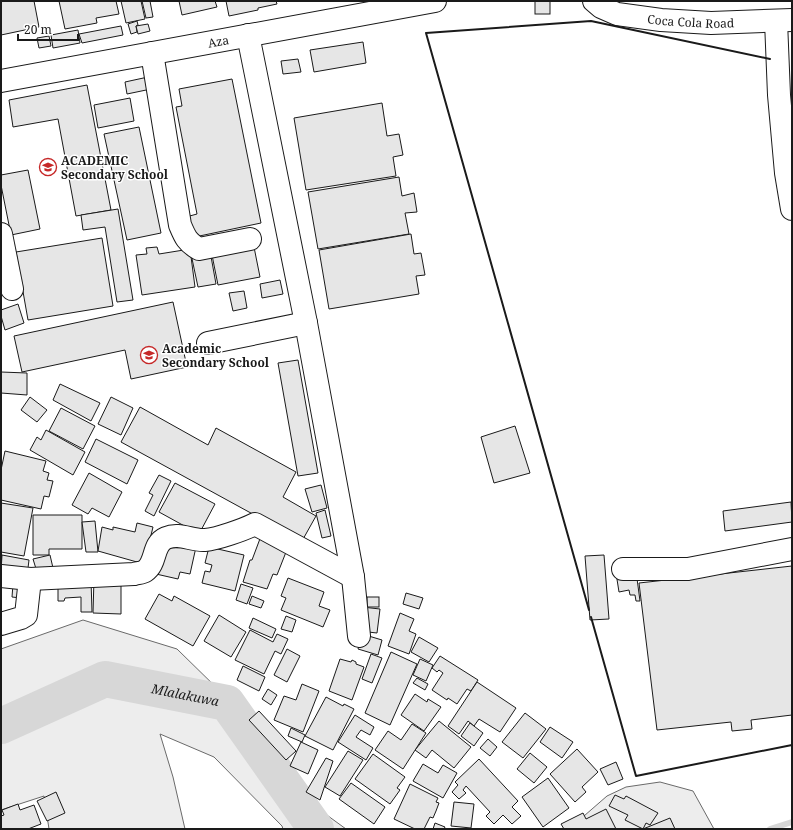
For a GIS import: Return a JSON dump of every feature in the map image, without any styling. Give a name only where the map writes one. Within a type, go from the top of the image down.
[{"type":"street","name":"Aza","points":[[1,81],[435,1]]},
{"type":"street","name":"Coca Cola Road","points":[[594,1],[602,7],[617,14],[661,20],[711,23],[784,21]]},
{"type":"street","points":[[784,21],[779,95],[786,173],[792,209]]},
{"type":"street","points":[[248,35],[306,323],[353,577],[359,636]]},
{"type":"street","points":[[152,53],[180,225],[184,235],[189,243],[199,249],[250,239]]},
{"type":"street","points":[[1,234],[12,289]]},
{"type":"street","points":[[208,343],[306,323]]},
{"type":"street","points":[[1,576],[30,579],[134,574],[145,571],[151,565],[158,545],[163,539],[174,535],[204,540],[245,529],[255,524],[353,577]]},
{"type":"street","points":[[623,569],[688,569],[792,549]]},
{"type":"street","points":[[1,624],[26,615],[30,579]]},
{"type":"shaded area","points":[[83,620],[177,649],[223,694],[239,706],[243,717],[256,739],[288,778],[324,813],[346,829],[283,829],[282,826],[214,757],[160,734],[173,777],[185,829],[49,829],[44,796],[1,810],[1,649]]},
{"type":"shaded area","points":[[660,782],[693,791],[714,829],[569,829],[607,796],[626,787]]},
{"type":"building","points":[[1,1],[34,1],[39,27],[1,35]]},
{"type":"building","points":[[59,1],[116,1],[119,14],[96,18],[97,23],[65,29]]},
{"type":"building","points":[[121,1],[141,1],[145,19],[126,23]]},
{"type":"building","points":[[142,1],[150,1],[153,17],[146,18]]},
{"type":"building","points":[[179,1],[215,1],[217,7],[182,15]]},
{"type":"building","points":[[226,1],[276,1],[277,4],[258,8],[258,10],[229,16]]},
{"type":"building","points":[[535,1],[550,1],[550,14],[535,14]]},
{"type":"building","points":[[137,21],[137,32],[131,34],[128,24]]},
{"type":"building","points":[[148,24],[150,31],[138,34],[136,26]]},
{"type":"building","points":[[121,26],[123,35],[82,43],[79,34]]},
{"type":"building","points":[[78,30],[80,43],[53,48],[51,35]]},
{"type":"building","points":[[49,36],[51,46],[39,48],[37,38]]},
{"type":"building","points":[[363,42],[366,63],[314,72],[310,50]]},
{"type":"building","points":[[298,59],[301,72],[283,74],[281,61]]},
{"type":"building","points":[[148,77],[151,89],[127,94],[125,82]]},
{"type":"building","points":[[232,79],[261,223],[190,238],[186,217],[197,214],[176,107],[182,106],[179,89]]},
{"type":"building","points":[[87,85],[111,210],[76,216],[58,119],[13,127],[9,100]]},
{"type":"building","points":[[130,98],[134,121],[98,128],[94,105]]},
{"type":"building","points":[[382,103],[387,136],[399,134],[403,155],[393,157],[396,176],[306,190],[294,118]]},
{"type":"building","points":[[139,127],[161,233],[127,240],[104,134]]},
{"type":"building","points":[[28,170],[40,229],[11,235],[1,185],[1,175]]},
{"type":"building","points":[[399,177],[402,196],[414,193],[417,212],[405,213],[409,234],[318,249],[308,192]]},
{"type":"building","points":[[118,209],[133,300],[117,302],[105,227],[83,230],[81,215]]},
{"type":"building","points":[[411,234],[414,254],[421,253],[425,275],[416,276],[419,294],[329,309],[319,250]]},
{"type":"building","points":[[102,238],[113,306],[28,320],[16,252]]},
{"type":"building","points":[[253,242],[260,277],[218,285],[211,250]]},
{"type":"building","points":[[157,247],[159,254],[190,249],[195,287],[142,295],[136,255],[147,254],[146,248]]},
{"type":"building","points":[[210,251],[216,284],[198,287],[191,254]]},
{"type":"building","points":[[280,280],[283,294],[262,298],[260,284]]},
{"type":"building","points":[[244,291],[247,308],[233,311],[229,293]]},
{"type":"building","points":[[173,302],[187,367],[131,379],[125,350],[22,372],[14,336]]},
{"type":"building","points":[[18,304],[24,323],[5,330],[1,310]]},
{"type":"building","points":[[298,360],[318,473],[298,476],[278,363]]},
{"type":"building","points":[[1,372],[27,373],[27,395],[1,393]]},
{"type":"building","points":[[60,384],[100,403],[91,421],[53,400]]},
{"type":"building","points":[[30,397],[47,410],[37,422],[21,410]]},
{"type":"building","points":[[111,397],[133,408],[121,435],[98,424]]},
{"type":"building","points":[[140,407],[208,445],[216,428],[296,472],[283,497],[316,516],[302,541],[121,442]]},
{"type":"building","points":[[61,408],[95,426],[83,449],[49,431]]},
{"type":"building","points":[[515,426],[530,473],[494,483],[481,437]]},
{"type":"building","points":[[46,430],[85,452],[73,475],[30,450],[37,437],[41,440]]},
{"type":"building","points":[[96,439],[138,460],[127,484],[85,462]]},
{"type":"building","points":[[5,451],[46,461],[43,471],[49,473],[47,480],[53,481],[49,497],[44,496],[41,509],[1,500],[1,470]]},
{"type":"building","points":[[89,473],[122,492],[109,517],[92,508],[88,514],[72,505]]},
{"type":"building","points":[[159,475],[171,481],[154,516],[145,511],[153,495],[149,493]]},
{"type":"building","points":[[175,483],[215,504],[199,534],[159,512]]},
{"type":"building","points":[[321,485],[327,508],[312,512],[305,489]]},
{"type":"building","points":[[791,502],[792,522],[725,531],[723,511]]},
{"type":"building","points":[[1,503],[33,508],[24,556],[1,552]]},
{"type":"building","points":[[325,510],[331,536],[322,538],[316,513]]},
{"type":"building","points":[[33,515],[82,515],[82,549],[49,549],[49,555],[33,555]]},
{"type":"building","points":[[95,521],[98,552],[86,552],[82,522]]},
{"type":"building","points":[[137,523],[153,527],[144,564],[98,551],[102,527],[113,530],[113,527],[135,532]]},
{"type":"building","points":[[261,536],[288,547],[277,575],[273,574],[267,589],[243,582],[250,560],[252,560]]},
{"type":"building","points":[[163,540],[196,547],[190,574],[180,572],[178,579],[156,574]]},
{"type":"building","points":[[209,547],[244,555],[235,591],[202,583],[205,571],[210,572],[212,565],[205,563]]},
{"type":"building","points":[[2,555],[29,560],[27,576],[1,571]]},
{"type":"building","points":[[50,555],[53,568],[37,572],[33,559]]},
{"type":"building","points":[[604,555],[609,619],[590,620],[585,556]]},
{"type":"building","points":[[792,566],[792,715],[751,720],[752,729],[732,731],[731,722],[657,730],[639,583]]},
{"type":"building","points":[[636,571],[640,601],[636,601],[635,595],[630,595],[629,590],[619,592],[616,573]]},
{"type":"building","points":[[94,578],[121,579],[121,614],[93,613]]},
{"type":"building","points":[[288,578],[324,592],[319,606],[330,610],[323,627],[281,610],[286,598],[281,596]]},
{"type":"building","points":[[91,580],[92,612],[81,612],[81,597],[65,598],[64,601],[58,601],[58,581]]},
{"type":"building","points":[[13,584],[22,585],[21,598],[12,597]]},
{"type":"building","points":[[241,584],[253,588],[247,604],[236,600]]},
{"type":"building","points":[[406,593],[423,598],[419,609],[403,604]]},
{"type":"building","points":[[159,594],[172,601],[174,596],[210,616],[193,646],[145,619]]},
{"type":"building","points":[[252,596],[264,601],[261,608],[249,604]]},
{"type":"building","points":[[367,597],[379,597],[379,607],[367,607]]},
{"type":"building","points":[[362,607],[380,609],[377,633],[359,631]]},
{"type":"building","points":[[400,613],[414,619],[409,631],[416,634],[409,654],[388,646]]},
{"type":"building","points":[[219,615],[246,632],[231,657],[204,641]]},
{"type":"building","points":[[286,616],[296,620],[292,632],[281,629]]},
{"type":"building","points":[[253,618],[276,629],[272,638],[249,628]]},
{"type":"building","points":[[250,630],[273,642],[277,634],[288,639],[281,654],[275,651],[264,674],[235,660]]},
{"type":"building","points":[[362,634],[382,640],[378,655],[358,649]]},
{"type":"building","points":[[419,637],[438,648],[429,662],[411,652]]},
{"type":"building","points":[[287,649],[300,656],[287,682],[274,675]]},
{"type":"building","points":[[391,652],[417,664],[390,725],[365,713]]},
{"type":"building","points":[[371,654],[382,658],[372,683],[362,679]]},
{"type":"building","points":[[440,656],[478,680],[471,691],[467,689],[457,704],[448,698],[447,700],[432,690],[443,673],[439,670],[437,672],[432,668]]},
{"type":"building","points":[[340,659],[351,662],[352,660],[356,662],[356,664],[364,667],[352,700],[329,691]]},
{"type":"building","points":[[420,659],[433,665],[426,681],[413,675]]},
{"type":"building","points":[[243,666],[265,677],[259,691],[237,680]]},
{"type":"building","points":[[417,678],[428,684],[425,690],[413,683]]},
{"type":"building","points":[[477,682],[516,708],[500,732],[479,719],[474,726],[468,721],[459,734],[448,726]]},
{"type":"building","points":[[302,684],[319,691],[303,732],[274,720],[284,696],[296,700]]},
{"type":"building","points":[[268,689],[277,695],[271,705],[262,699]]},
{"type":"building","points":[[415,694],[427,702],[428,699],[441,707],[424,731],[401,715]]},
{"type":"building","points":[[326,697],[343,706],[344,704],[354,709],[333,750],[305,736]]},
{"type":"building","points":[[259,711],[296,751],[286,760],[249,720]]},
{"type":"building","points":[[525,713],[546,729],[523,758],[502,742]]},
{"type":"building","points":[[355,715],[374,727],[370,735],[361,730],[356,737],[373,748],[366,760],[338,742]]},
{"type":"building","points":[[439,721],[471,747],[454,768],[432,750],[426,758],[415,750]]},
{"type":"building","points":[[470,723],[483,733],[474,746],[461,736]]},
{"type":"building","points":[[412,724],[426,733],[403,769],[375,750],[388,731],[401,740]]},
{"type":"building","points":[[550,727],[573,742],[562,758],[540,742]]},
{"type":"building","points":[[291,728],[305,735],[302,742],[288,736]]},
{"type":"building","points":[[488,739],[497,747],[490,756],[480,748]]},
{"type":"building","points":[[301,742],[318,750],[308,774],[290,766]]},
{"type":"building","points":[[577,749],[598,772],[582,787],[586,792],[575,802],[550,774]]},
{"type":"building","points":[[348,751],[363,760],[340,796],[325,787]]},
{"type":"building","points":[[530,753],[547,767],[534,783],[517,769]]},
{"type":"building","points":[[373,754],[405,777],[397,788],[400,790],[390,804],[355,779]]},
{"type":"building","points":[[326,758],[333,761],[320,800],[306,792]]},
{"type":"building","points":[[479,759],[518,801],[512,807],[521,816],[512,824],[503,815],[494,824],[486,816],[490,812],[466,786],[463,790],[466,793],[459,799],[452,792],[458,785],[455,782]]},
{"type":"building","points":[[616,762],[623,779],[608,785],[600,769]]},
{"type":"building","points":[[423,764],[438,773],[443,765],[457,773],[443,798],[413,781]]},
{"type":"building","points":[[548,778],[569,808],[543,827],[522,797]]},
{"type":"building","points":[[351,783],[385,807],[374,824],[339,799]]},
{"type":"building","points":[[410,784],[438,798],[436,802],[439,803],[433,818],[430,817],[424,829],[415,829],[394,819]]},
{"type":"building","points":[[56,792],[65,813],[47,821],[37,801]]},
{"type":"building","points":[[615,795],[624,799],[626,796],[658,813],[650,825],[646,823],[643,829],[625,820],[628,815],[609,806]]},
{"type":"building","points":[[454,802],[474,804],[471,828],[451,826]]},
{"type":"building","points":[[18,804],[20,810],[34,805],[41,824],[28,829],[1,829],[1,816],[4,815],[2,810]]},
{"type":"building","points":[[606,809],[616,829],[564,829],[561,824],[583,813],[586,819]]},
{"type":"building","points":[[670,818],[675,829],[643,829]]},
{"type":"building","points":[[435,823],[445,827],[444,829],[433,829]]},
{"type":"waterway","name":"Mlalakuwa","points":[[1,726],[105,679],[227,703],[316,829]]},
{"type":"waterway","points":[[770,829],[792,822]]},
{"type":"wall","points":[[589,610],[426,33],[591,21],[770,59]]},
{"type":"wall","points":[[591,617],[636,776],[792,745]]},
{"type":"place","name":"ACADEMIC Secondary School","points":[[48,167]]},
{"type":"place","name":"Academic Secondary School","points":[[149,355]]}]
